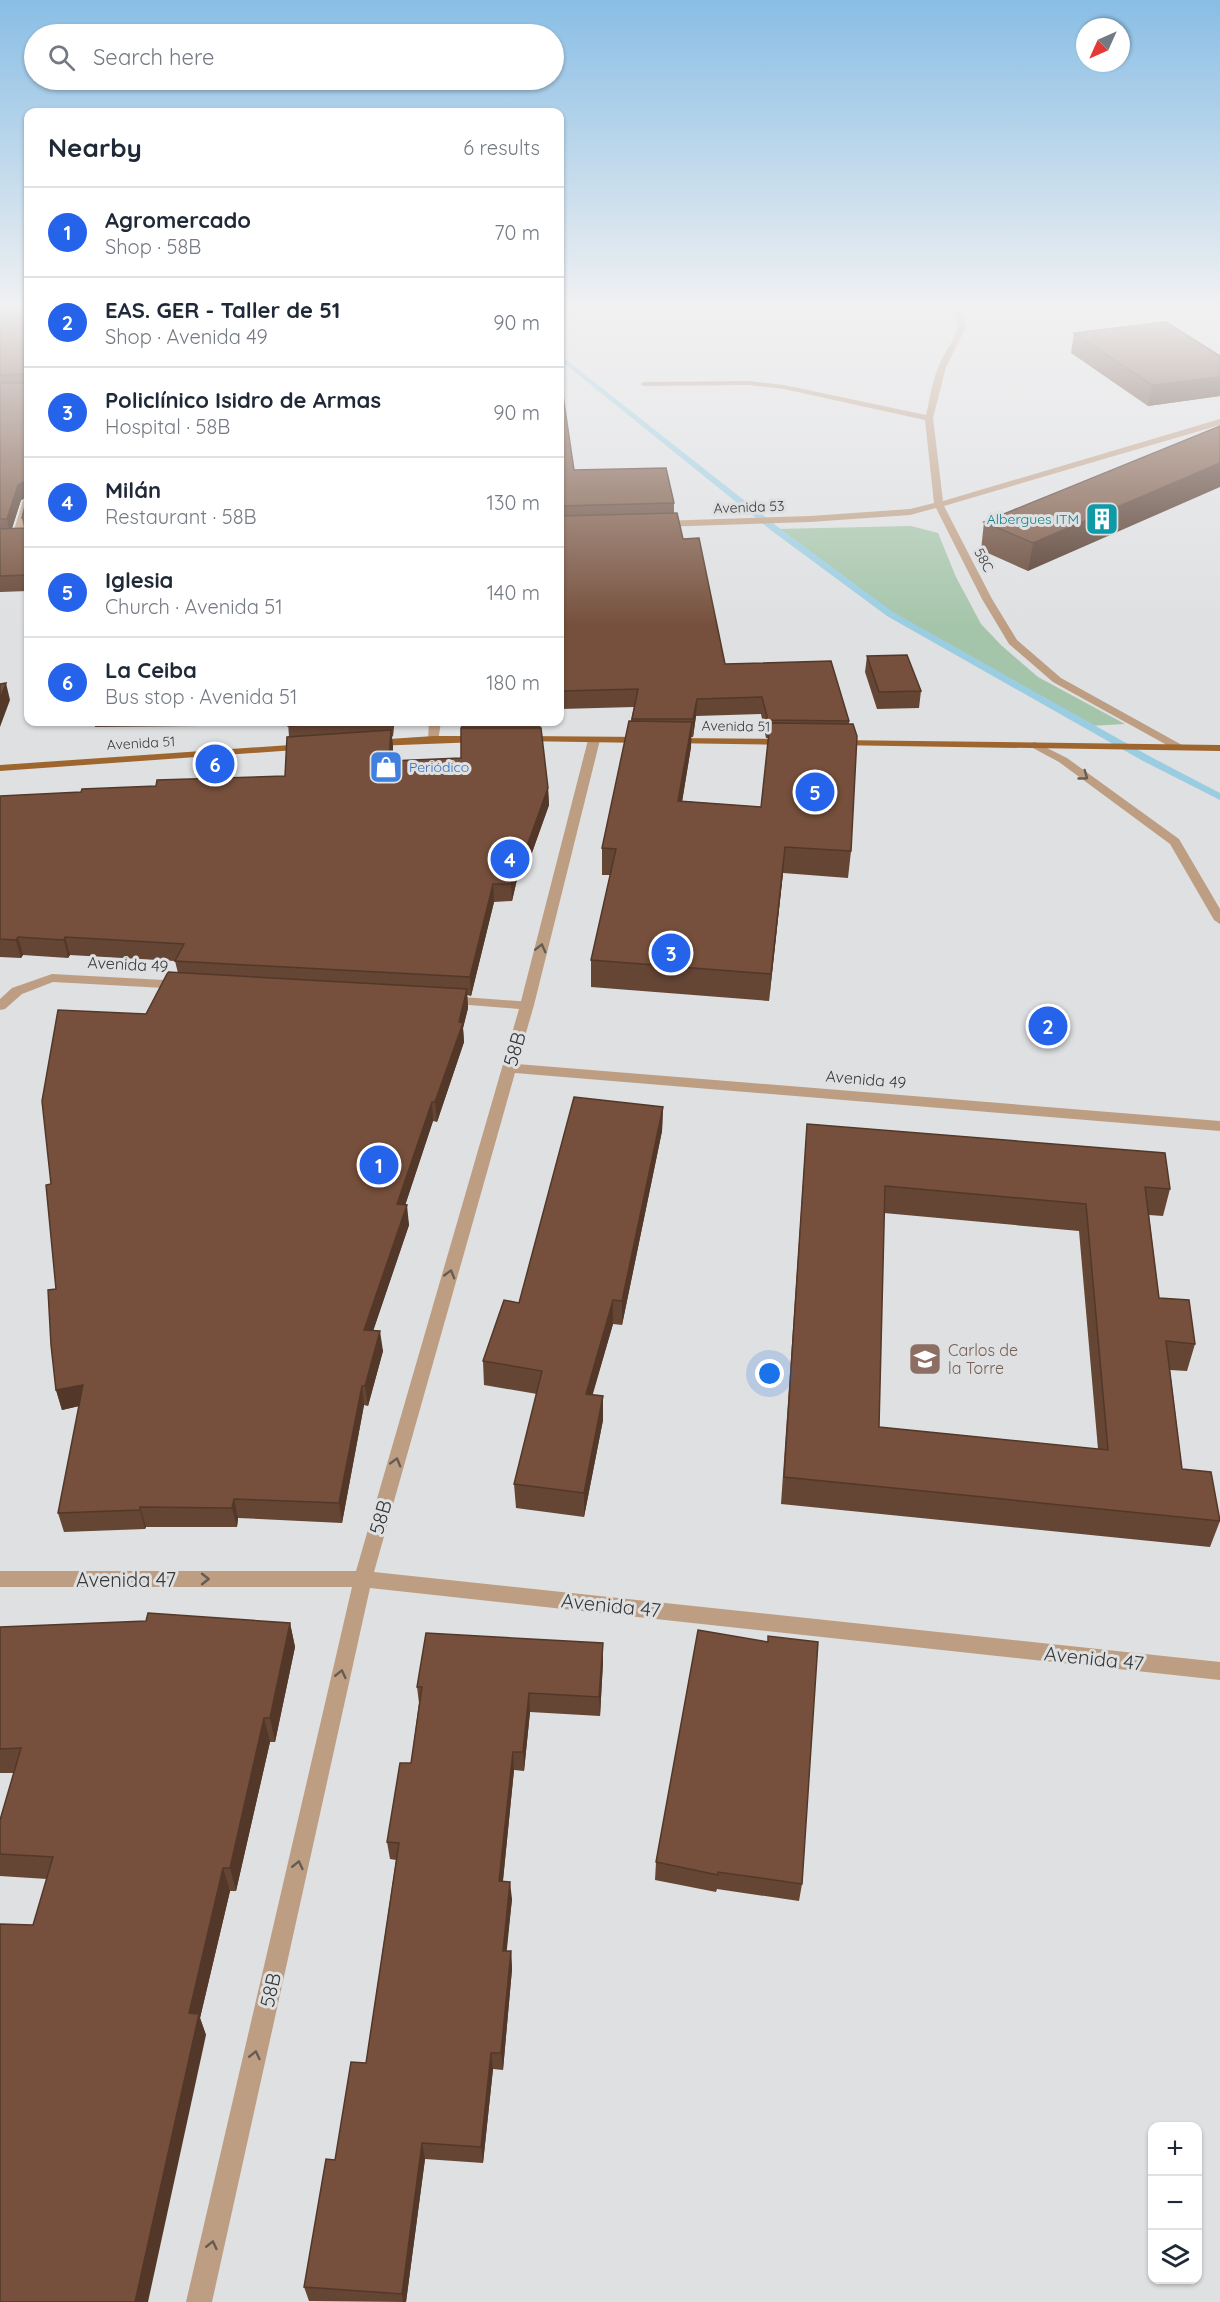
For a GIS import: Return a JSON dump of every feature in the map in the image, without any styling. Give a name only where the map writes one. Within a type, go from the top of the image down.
[{"type":"main road","points":[[364,744],[434,739],[493,739]]},
{"type":"main road","name":"Avenida 51","points":[[515,740],[795,742]]},
{"type":"main road","points":[[819,742],[1220,748]]},
{"type":"main road","name":"Avenida 51","points":[[0,768],[317,747]]},
{"type":"street","points":[[898,411],[929,418]]},
{"type":"street","name":"58C","points":[[931,411],[929,418],[939,506],[987,599],[1013,642],[1057,680],[1178,747]]},
{"type":"street","name":"Avenida 53","points":[[651,524],[810,519],[910,512],[939,506],[1220,422]]},
{"type":"street","points":[[24,510],[12,539],[24,539]]},
{"type":"street","points":[[434,739],[435,726]]},
{"type":"street","name":"58B","points":[[199,2302],[363,1579],[527,1005],[594,740]]},
{"type":"street","points":[[1035,745],[1064,760],[1175,842],[1220,920]]},
{"type":"street","name":"Avenida 49","points":[[0,1006],[17,991],[52,978],[194,986]]},
{"type":"street","points":[[432,999],[527,1005]]},
{"type":"street","name":"Avenida 49","points":[[508,1068],[1220,1126]]},
{"type":"street","name":"Avenida 47","points":[[0,1579],[363,1579],[1220,1671]]},
{"type":"green space","points":[[911,526],[938,533],[956,577],[981,624],[1001,645],[1038,677],[1125,724],[1089,726],[890,614],[775,529]]},
{"type":"building","points":[[0,411],[24,411],[24,482],[18,485],[7,519],[0,519]]},
{"type":"building","points":[[564,411],[574,470],[666,468],[674,503],[564,506]]},
{"type":"building","points":[[1220,426],[1220,463],[1033,543],[984,522]]},
{"type":"building","points":[[677,513],[683,539],[699,538],[725,664],[831,661],[849,721],[768,720],[762,697],[697,699],[693,719],[632,719],[638,689],[564,691],[564,516]]},
{"type":"building","points":[[24,528],[24,575],[0,576],[0,529]]},
{"type":"building","points":[[907,655],[921,691],[879,692],[867,656]]},
{"type":"building","points":[[6,683],[0,699],[0,684]]},
{"type":"building","points":[[629,721],[692,722],[678,801],[761,807],[770,723],[853,724],[857,736],[851,851],[785,847],[771,974],[591,960],[616,849],[602,848]]},
{"type":"building","points":[[461,728],[541,728],[548,788],[523,857],[517,857],[511,884],[493,884],[470,977],[175,961],[184,944],[65,937],[64,940],[18,937],[16,940],[0,939],[0,796],[156,786],[157,780],[285,776],[287,737],[391,730],[389,761],[461,758]]},
{"type":"building","points":[[168,972],[467,989],[459,1022],[463,1023],[435,1102],[432,1102],[397,1204],[407,1205],[364,1330],[380,1331],[365,1386],[362,1386],[339,1503],[234,1499],[232,1508],[140,1507],[140,1510],[58,1513],[83,1385],[56,1390],[51,1345],[48,1290],[56,1289],[46,1185],[51,1184],[42,1101],[58,1010],[146,1014]]},
{"type":"building","points":[[574,1097],[663,1107],[622,1301],[613,1300],[586,1394],[603,1396],[584,1493],[514,1484],[542,1371],[483,1361],[504,1300],[519,1303]]},
{"type":"building","points":[[807,1124],[1165,1153],[1170,1189],[1145,1187],[1159,1298],[1189,1300],[1195,1344],[1166,1341],[1182,1469],[1211,1472],[1220,1521],[784,1477]],"holes":[[[885,1186],[1086,1204],[1108,1450],[879,1427]]]},
{"type":"building","points":[[148,1613],[290,1623],[270,1718],[264,1718],[230,1868],[223,1868],[189,2013],[199,2014],[135,2302],[0,2302],[0,1924],[33,1925],[53,1857],[0,1854],[0,1820],[21,1748],[0,1749],[0,1627],[146,1621]]},
{"type":"building","points":[[698,1630],[768,1642],[768,1636],[818,1642],[802,1884],[718,1872],[718,1875],[656,1862]]},
{"type":"building","points":[[426,1633],[603,1643],[599,1697],[529,1693],[523,1752],[513,1752],[499,1881],[510,1882],[503,1951],[511,1951],[501,2053],[491,2053],[481,2147],[422,2143],[402,2294],[304,2287],[326,2159],[335,2160],[351,2062],[366,2063],[399,1843],[387,1842],[400,1763],[411,1763],[422,1687],[417,1687]]},
{"type":"waterway","points":[[628,411],[775,529],[890,614],[1147,759],[1220,797]]},
{"type":"place","name":"Albergues ITM","points":[[1102,519]]},
{"type":"place","name":"La Ceiba","points":[[215,764]]},
{"type":"place","name":"Periódico","points":[[386,767]]},
{"type":"place","name":"Iglesia","points":[[815,792]]},
{"type":"place","name":"Milán","points":[[510,859]]},
{"type":"place","name":"Policlínico Isidro de Armas","points":[[671,953]]},
{"type":"place","name":"EAS. GER - Taller de 51","points":[[1048,1026]]},
{"type":"place","name":"Agromercado","points":[[379,1165]]},
{"type":"place","name":"Carlos de la Torre","points":[[925,1359]]}]
